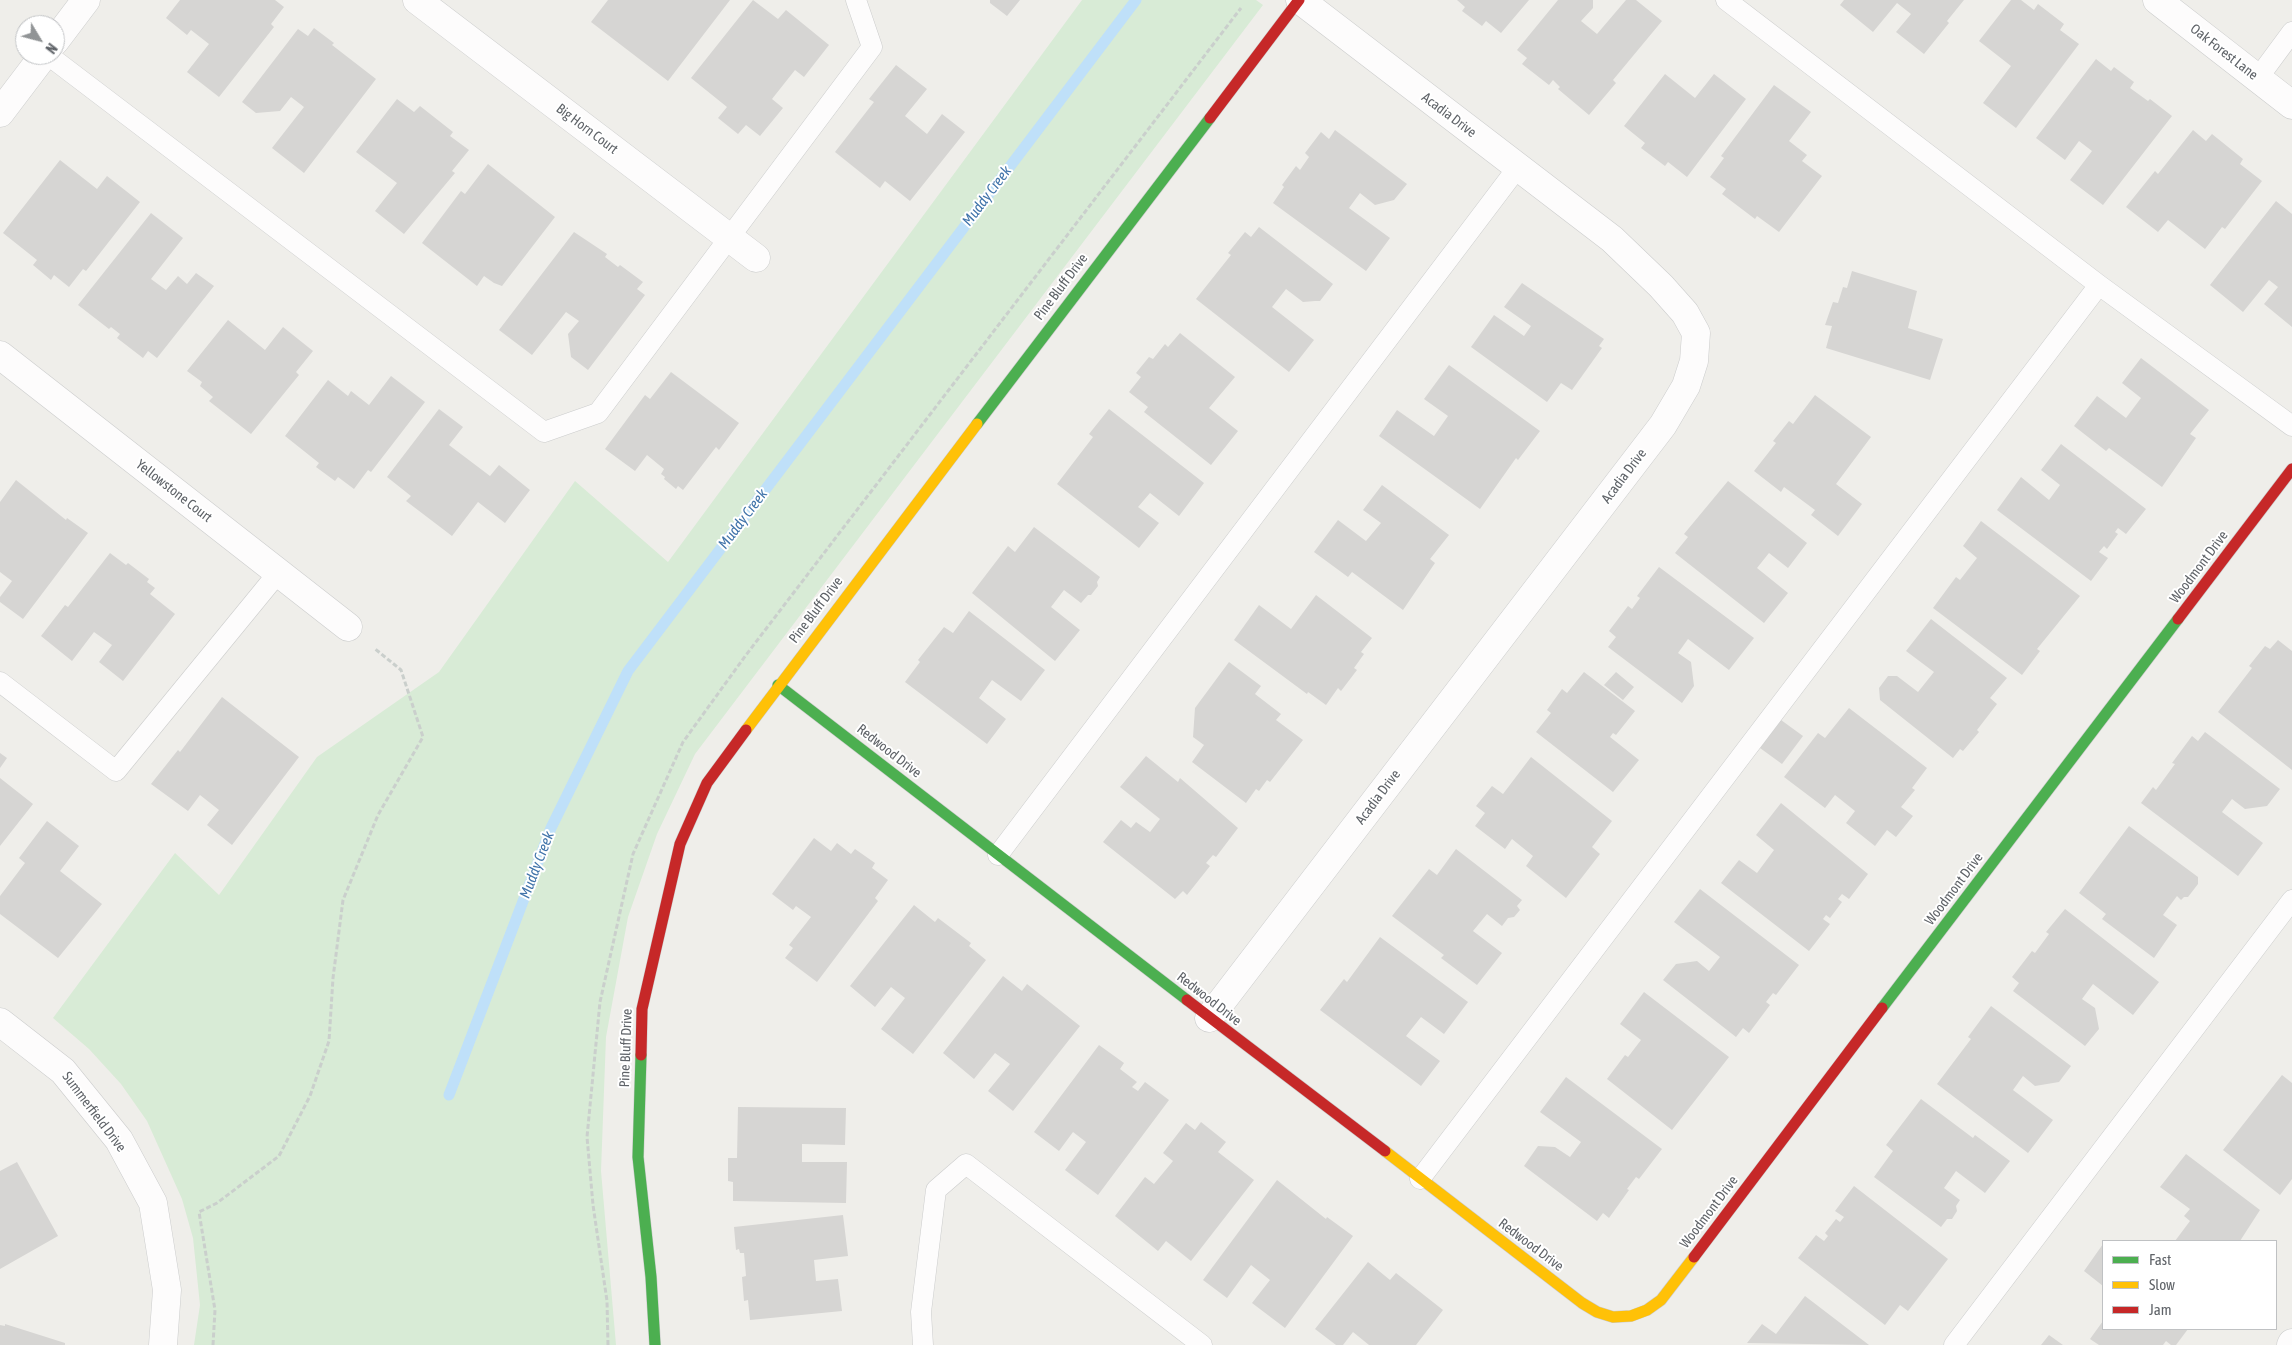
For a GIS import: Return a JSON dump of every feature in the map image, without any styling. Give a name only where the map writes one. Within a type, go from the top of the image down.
[{"type":"street","points":[[65,28],[86,0]]},
{"type":"street","name":"Big Horn Court","points":[[417,0],[756,258]]},
{"type":"street","name":"Acadia Drive","points":[[1209,1018],[1663,425],[1686,386],[1694,361],[1696,333],[1685,313],[1661,286],[1612,239],[1299,0]]},
{"type":"street","name":"Pine Bluff Drive","points":[[655,1345],[651,1277],[638,1157],[642,1009],[680,844],[707,783],[778,685],[1299,0]]},
{"type":"street","name":"Oak Forest Lane","points":[[2157,0],[2292,105]]},
{"type":"street","points":[[0,113],[36,65]]},
{"type":"street","name":"Yellowstone Court","points":[[0,355],[348,627]]},
{"type":"street","name":"Woodmont Drive","points":[[1631,1316],[1647,1310],[1661,1300],[2292,469]]},
{"type":"street","name":"Redwood Drive","points":[[778,685],[1582,1303],[1597,1312],[1613,1317],[1631,1316]]},
{"type":"street","name":"Summerfield Drive","points":[[0,1022],[63,1071],[119,1140],[153,1203],[167,1290],[162,1345]]},
{"type":"lane","points":[[61,65],[544,432],[598,413],[872,47],[856,0]]},
{"type":"lane","points":[[1726,0],[2099,285],[2292,426]]},
{"type":"lane","points":[[2258,78],[2292,32]]},
{"type":"lane","points":[[998,855],[1518,167]]},
{"type":"lane","points":[[1420,1179],[2099,285]]},
{"type":"lane","points":[[0,682],[116,771],[278,573]]},
{"type":"lane","points":[[1954,1345],[2292,900]]},
{"type":"lane","points":[[923,1345],[921,1312],[936,1190],[966,1164],[1202,1345]]},
{"type":"path","points":[[214,1345],[215,1310],[199,1212],[217,1203],[280,1156],[310,1096],[329,1041],[333,978],[344,900],[378,815],[423,737],[401,670],[348,627]]},
{"type":"green space","points":[[1082,0],[1256,0],[1263,5],[695,754],[657,834],[628,917],[606,1037],[601,1171],[616,1345],[194,1345],[200,1305],[193,1238],[182,1199],[147,1121],[121,1084],[89,1049],[53,1018],[175,853],[219,895],[317,757],[439,672],[575,481],[668,562]]},
{"type":"building","points":[[180,0],[275,0],[284,7],[271,24],[274,27],[219,97],[187,72],[209,44],[191,30],[187,35],[166,18]]},
{"type":"building","points":[[608,0],[730,0],[668,81],[591,22]]},
{"type":"building","points":[[753,0],[778,19],[786,10],[829,45],[804,77],[795,70],[772,99],[783,108],[760,136],[746,125],[738,134],[718,118],[727,107],[691,78]]},
{"type":"building","points":[[990,0],[1020,0],[1007,16],[990,3]]},
{"type":"building","points":[[1457,0],[1529,0],[1501,33],[1486,21],[1482,26],[1462,11],[1465,7]]},
{"type":"building","points":[[1558,0],[1593,0],[1593,8],[1581,21],[1597,34],[1626,0],[1636,0],[1662,21],[1613,80],[1616,83],[1589,115],[1558,89],[1560,87],[1553,80],[1549,85],[1522,64],[1527,58],[1517,50]]},
{"type":"building","points":[[1844,0],[1964,0],[1947,21],[1949,23],[1924,54],[1896,32],[1911,14],[1897,3],[1873,32],[1840,5]]},
{"type":"building","points":[[2011,0],[2021,0],[2034,10],[2038,4],[2064,24],[2060,30],[2079,44],[2016,128],[1983,103],[2011,66],[1979,41]]},
{"type":"building","points":[[314,28],[334,43],[332,45],[376,79],[304,173],[272,148],[304,107],[291,97],[280,111],[256,113],[242,102],[298,29],[308,36]]},
{"type":"building","points":[[2096,59],[2111,71],[2114,67],[2134,82],[2130,88],[2148,101],[2150,99],[2172,116],[2103,205],[2070,180],[2092,151],[2079,141],[2065,160],[2036,138]]},
{"type":"building","points":[[896,65],[927,89],[905,116],[927,134],[942,114],[965,132],[910,201],[885,181],[880,188],[835,152],[874,102],[869,99]]},
{"type":"building","points":[[1665,74],[1695,98],[1714,74],[1746,99],[1687,177],[1668,162],[1665,166],[1641,148],[1645,143],[1624,126]]},
{"type":"building","points":[[1774,85],[1811,112],[1789,141],[1807,155],[1802,161],[1822,176],[1779,232],[1757,216],[1755,219],[1722,194],[1726,189],[1710,177],[1724,158],[1721,156]]},
{"type":"building","points":[[397,99],[414,112],[420,106],[453,132],[450,136],[469,150],[452,171],[455,173],[404,234],[375,211],[397,183],[356,152]]},
{"type":"building","points":[[1335,130],[1407,184],[1394,200],[1375,205],[1360,193],[1349,208],[1390,238],[1366,271],[1273,203],[1284,187],[1282,185],[1296,166],[1300,170],[1309,157],[1305,153],[1321,132],[1329,139]]},
{"type":"building","points":[[2193,130],[2206,141],[2212,134],[2243,159],[2240,164],[2262,181],[2225,229],[2222,227],[2205,249],[2168,220],[2158,232],[2126,207],[2155,171],[2158,174]]},
{"type":"building","points":[[60,160],[97,189],[107,176],[140,202],[86,271],[83,269],[69,287],[54,275],[51,280],[33,265],[37,260],[3,233]]},
{"type":"building","points":[[488,164],[555,217],[502,286],[484,276],[477,286],[422,243],[461,191],[465,194]]},
{"type":"building","points":[[2276,201],[2292,214],[2292,327],[2264,304],[2278,287],[2269,280],[2243,312],[2210,285]]},
{"type":"building","points":[[151,213],[183,238],[151,279],[166,290],[178,276],[187,284],[196,273],[214,286],[157,358],[148,351],[143,358],[117,338],[120,334],[111,327],[109,329],[78,305]]},
{"type":"building","points":[[1259,227],[1333,284],[1320,301],[1303,302],[1286,289],[1272,307],[1314,340],[1289,372],[1196,299],[1231,255],[1228,253],[1245,232],[1251,237]]},
{"type":"building","points":[[574,232],[607,254],[605,257],[618,267],[620,265],[643,282],[637,289],[645,295],[588,370],[571,357],[568,334],[579,321],[566,312],[532,355],[499,330]]},
{"type":"building","points":[[1852,271],[1917,291],[1908,328],[1943,339],[1930,380],[1826,348],[1832,326],[1825,325],[1833,302],[1838,303],[1843,287],[1847,288]]},
{"type":"building","points":[[1522,283],[1604,339],[1599,346],[1602,348],[1572,390],[1561,383],[1547,402],[1471,347],[1494,315],[1524,336],[1531,326],[1504,307]]},
{"type":"building","points":[[228,320],[265,350],[283,327],[313,351],[296,372],[299,375],[251,434],[209,401],[213,397],[200,386],[202,382],[187,371]]},
{"type":"building","points":[[1180,333],[1235,377],[1209,408],[1238,431],[1211,465],[1144,412],[1148,407],[1129,392],[1141,377],[1136,373],[1149,357],[1153,359],[1165,344],[1168,347]]},
{"type":"building","points":[[2141,358],[2209,410],[2190,434],[2196,438],[2162,487],[2109,448],[2106,451],[2074,426],[2097,396],[2126,418],[2141,398],[2122,383]]},
{"type":"building","points":[[1449,365],[1540,431],[1518,460],[1516,458],[1480,509],[1379,436],[1397,410],[1434,436],[1448,416],[1424,399]]},
{"type":"building","points":[[671,372],[739,423],[719,450],[716,447],[683,490],[678,486],[676,489],[664,479],[665,477],[661,474],[664,469],[647,455],[635,471],[605,449],[645,395],[650,399]]},
{"type":"building","points":[[391,376],[425,402],[371,472],[368,470],[354,489],[338,477],[335,481],[316,467],[319,463],[285,436],[328,380],[348,396],[351,391],[369,405]]},
{"type":"building","points":[[1815,395],[1871,437],[1836,484],[1862,504],[1838,536],[1811,515],[1815,510],[1784,487],[1781,492],[1754,471],[1776,443],[1773,441],[1789,421],[1793,424]]},
{"type":"building","points":[[439,409],[463,427],[449,445],[490,476],[499,465],[530,490],[505,523],[478,502],[452,536],[406,501],[411,496],[387,477]]},
{"type":"building","points":[[1109,409],[1204,483],[1179,516],[1150,493],[1138,507],[1159,523],[1139,548],[1057,484],[1093,437],[1089,434]]},
{"type":"building","points":[[2061,444],[2146,509],[2126,534],[2118,528],[2115,532],[2118,534],[2107,549],[2104,546],[2099,552],[2108,558],[2091,581],[1997,510],[2021,477],[2049,500],[2060,485],[2041,470]]},
{"type":"building","points":[[16,480],[66,520],[67,518],[88,533],[23,619],[0,602],[0,597],[12,581],[0,572],[0,502]]},
{"type":"building","points":[[1728,481],[1807,543],[1788,568],[1769,553],[1757,568],[1788,593],[1764,623],[1675,553],[1688,537],[1684,534]]},
{"type":"building","points":[[1382,485],[1449,535],[1430,559],[1435,563],[1403,610],[1352,572],[1348,577],[1314,552],[1338,520],[1366,541],[1381,523],[1363,510]]},
{"type":"building","points":[[1981,521],[2080,596],[2037,649],[2040,651],[2022,675],[1933,608],[1956,577],[1960,580],[1977,558],[1963,546]]},
{"type":"building","points":[[1034,527],[1100,577],[1097,582],[1098,586],[1081,603],[1064,590],[1051,607],[1080,630],[1055,661],[972,593],[1008,546],[1015,552]]},
{"type":"building","points":[[110,553],[126,565],[128,563],[149,579],[147,582],[155,588],[150,594],[175,614],[123,681],[99,662],[112,645],[94,632],[72,661],[41,636],[65,605],[68,607]]},
{"type":"building","points":[[1659,567],[1754,638],[1729,670],[1688,639],[1678,653],[1691,662],[1694,686],[1682,703],[1608,647],[1616,637],[1609,631],[1628,606],[1632,609],[1640,598],[1637,596]]},
{"type":"building","points":[[1316,595],[1372,638],[1361,652],[1364,654],[1354,668],[1357,670],[1341,691],[1338,688],[1326,705],[1308,692],[1307,694],[1234,640],[1259,605],[1291,629]]},
{"type":"building","points":[[969,611],[1045,670],[1021,701],[992,680],[979,698],[1006,719],[987,744],[905,682],[920,662],[918,660],[944,627],[953,633]]},
{"type":"building","points":[[1931,619],[2007,678],[1990,698],[1997,704],[1977,730],[1979,732],[1963,751],[1960,749],[1953,758],[1880,700],[1879,688],[1888,676],[1897,676],[1918,692],[1934,672],[1906,651]]},
{"type":"building","points":[[2278,640],[2292,651],[2292,770],[2218,712],[2252,668],[2249,666],[2265,646],[2270,649]]},
{"type":"building","points":[[1229,662],[1261,686],[1255,694],[1281,714],[1276,720],[1303,740],[1270,782],[1267,780],[1259,791],[1256,789],[1246,803],[1192,762],[1204,745],[1193,737],[1195,708]]},
{"type":"building","points":[[1584,672],[1635,711],[1616,735],[1613,733],[1610,737],[1639,760],[1613,792],[1536,732],[1551,713],[1547,710],[1562,689],[1567,693]]},
{"type":"building","points":[[1616,672],[1634,687],[1623,700],[1604,685]]},
{"type":"building","points":[[222,697],[299,757],[232,845],[207,825],[219,810],[200,795],[188,811],[151,784],[178,750],[180,752]]},
{"type":"building","points":[[1849,708],[1927,768],[1912,788],[1915,790],[1901,807],[1913,816],[1896,837],[1887,830],[1875,846],[1846,823],[1855,811],[1835,795],[1825,808],[1784,777],[1818,733],[1825,738]]},
{"type":"building","points":[[1781,720],[1803,736],[1782,764],[1760,748]]},
{"type":"building","points":[[2205,732],[2280,789],[2267,806],[2245,809],[2232,799],[2222,812],[2263,843],[2238,876],[2141,803],[2153,787],[2156,790],[2175,764],[2172,763],[2192,736],[2198,741]]},
{"type":"building","points":[[0,753],[7,758],[0,768]]},
{"type":"building","points":[[1146,756],[1178,782],[1180,778],[1238,828],[1216,857],[1213,855],[1206,863],[1210,866],[1187,895],[1183,891],[1175,899],[1103,842],[1121,820],[1131,828],[1136,822],[1150,832],[1160,819],[1120,787]]},
{"type":"building","points":[[1531,757],[1612,821],[1592,847],[1600,854],[1566,898],[1526,866],[1533,856],[1512,839],[1505,849],[1475,826],[1485,813],[1476,806],[1492,786],[1503,794]]},
{"type":"building","points":[[0,778],[33,804],[0,846]]},
{"type":"building","points":[[1781,803],[1868,874],[1849,899],[1842,894],[1838,899],[1842,902],[1830,918],[1826,915],[1823,919],[1830,924],[1809,951],[1721,883],[1739,860],[1757,873],[1774,850],[1756,835]]},
{"type":"building","points":[[47,821],[79,846],[60,871],[102,904],[58,958],[0,914],[0,896],[25,863],[19,858]]},
{"type":"building","points":[[2129,826],[2198,877],[2198,884],[2188,897],[2184,897],[2181,900],[2177,896],[2163,915],[2177,925],[2154,958],[2102,919],[2106,914],[2079,893]]},
{"type":"building","points":[[814,838],[831,851],[837,843],[851,854],[855,849],[875,863],[872,868],[888,880],[875,898],[878,901],[817,982],[785,958],[793,948],[789,945],[811,917],[796,906],[793,910],[772,894]]},
{"type":"building","points":[[1456,849],[1522,900],[1517,906],[1520,910],[1514,917],[1508,918],[1502,926],[1487,914],[1473,931],[1502,953],[1477,985],[1441,958],[1444,955],[1392,916],[1429,869],[1437,875]]},
{"type":"building","points":[[1700,889],[1799,965],[1776,995],[1773,993],[1766,1002],[1770,1005],[1749,1033],[1743,1028],[1736,1037],[1663,980],[1676,964],[1697,961],[1709,971],[1720,957],[1674,922]]},
{"type":"building","points":[[914,905],[935,922],[938,918],[971,943],[969,946],[986,960],[913,1054],[881,1029],[905,998],[891,987],[875,1007],[850,986]]},
{"type":"building","points":[[2065,909],[2159,982],[2133,1015],[2093,984],[2082,999],[2095,1008],[2099,1029],[2085,1046],[2013,991],[2019,983],[2012,977],[2032,951],[2035,953],[2049,934],[2046,932]]},
{"type":"building","points":[[1380,937],[1468,1002],[1444,1034],[1421,1017],[1406,1036],[1440,1061],[1421,1086],[1320,1010],[1344,979],[1347,982]]},
{"type":"building","points":[[1003,976],[1022,991],[1027,984],[1080,1026],[1013,1111],[988,1091],[1010,1064],[995,1053],[974,1079],[943,1053]]},
{"type":"building","points":[[1644,992],[1729,1057],[1672,1130],[1607,1079],[1625,1055],[1628,1057],[1641,1040],[1620,1024]]},
{"type":"building","points":[[1991,1006],[2071,1066],[2059,1082],[2035,1086],[2023,1076],[2013,1090],[2053,1120],[2028,1153],[1937,1084],[1971,1039],[1968,1037]]},
{"type":"building","points":[[1099,1045],[1124,1063],[1120,1069],[1137,1082],[1132,1087],[1138,1091],[1145,1082],[1169,1100],[1098,1195],[1065,1170],[1086,1142],[1073,1132],[1059,1151],[1034,1132]]},
{"type":"building","points":[[2282,1075],[2292,1083],[2292,1179],[2280,1195],[2223,1150]]},
{"type":"building","points":[[1566,1077],[1662,1149],[1639,1179],[1636,1177],[1609,1218],[1603,1213],[1597,1221],[1524,1166],[1538,1146],[1555,1147],[1570,1157],[1581,1142],[1540,1112]]},
{"type":"building","points":[[1921,1099],[1973,1138],[1975,1135],[2010,1161],[1985,1193],[1956,1171],[1944,1188],[1960,1200],[1956,1206],[1957,1211],[1952,1219],[1947,1219],[1941,1227],[1874,1177],[1893,1151],[1886,1145]]},
{"type":"building","points":[[738,1107],[846,1108],[845,1145],[802,1144],[802,1162],[847,1162],[846,1203],[733,1201],[733,1182],[728,1181],[728,1158],[737,1158]]},
{"type":"building","points":[[1201,1122],[1226,1142],[1218,1152],[1254,1180],[1191,1261],[1166,1241],[1158,1251],[1115,1216],[1145,1177],[1154,1184],[1173,1161],[1163,1153],[1186,1123],[1195,1130]]},
{"type":"building","points":[[2186,1154],[2260,1210],[2241,1240],[2176,1240],[2190,1221],[2184,1216],[2190,1209],[2160,1187]]},
{"type":"building","points":[[17,1162],[58,1236],[0,1269],[0,1171]]},
{"type":"building","points":[[1277,1180],[1326,1219],[1327,1217],[1353,1236],[1285,1328],[1252,1303],[1270,1280],[1251,1265],[1227,1298],[1203,1280]]},
{"type":"building","points":[[1854,1186],[1948,1259],[1908,1311],[1900,1305],[1885,1325],[1798,1258],[1816,1235],[1824,1241],[1828,1236],[1825,1233],[1836,1219],[1840,1222],[1844,1217],[1835,1211]]},
{"type":"building","points":[[843,1215],[848,1256],[814,1260],[816,1281],[838,1279],[842,1311],[750,1320],[748,1300],[744,1301],[742,1277],[746,1276],[744,1253],[740,1253],[739,1249],[736,1250],[734,1227]]},
{"type":"building","points":[[2102,1245],[2102,1285],[2084,1271]]},
{"type":"building","points":[[1368,1262],[1390,1280],[1396,1273],[1443,1310],[1416,1345],[1369,1345],[1353,1332],[1343,1345],[1336,1345],[1315,1329]]},
{"type":"building","points":[[1805,1296],[1869,1345],[1747,1343],[1762,1324],[1776,1334]]},
{"type":"building","points":[[2102,1322],[2102,1330],[2187,1330],[2176,1345],[2171,1345],[2166,1341],[2163,1345],[2099,1345],[2090,1339]]},
{"type":"building","points":[[5,1324],[65,1343],[65,1345],[0,1345],[0,1325],[5,1326]]},
{"type":"building","points":[[2049,1335],[2063,1345],[2041,1345]]},
{"type":"waterway","name":"Muddy Creek","points":[[449,1095],[551,828],[628,671],[1136,0]]},
{"type":"traffic: fast","points":[[977,424],[1210,118]]},
{"type":"traffic: fast","points":[[1882,1008],[2178,619]]},
{"type":"traffic: fast","points":[[778,685],[1187,1000]]},
{"type":"traffic: fast","points":[[641,1055],[638,1157],[651,1277],[655,1345]]},
{"type":"traffic: slow","points":[[746,730],[977,424]]},
{"type":"traffic: slow","points":[[1385,1151],[1582,1303],[1597,1312],[1613,1317],[1631,1316],[1647,1310],[1661,1300],[1694,1257]]},
{"type":"traffic: jam","points":[[1210,118],[1299,0]]},
{"type":"traffic: jam","points":[[2178,619],[2292,469]]},
{"type":"traffic: jam","points":[[641,1055],[642,1009],[680,844],[707,783],[746,730]]},
{"type":"traffic: jam","points":[[1187,1000],[1385,1151]]},
{"type":"traffic: jam","points":[[1694,1257],[1882,1008]]}]
